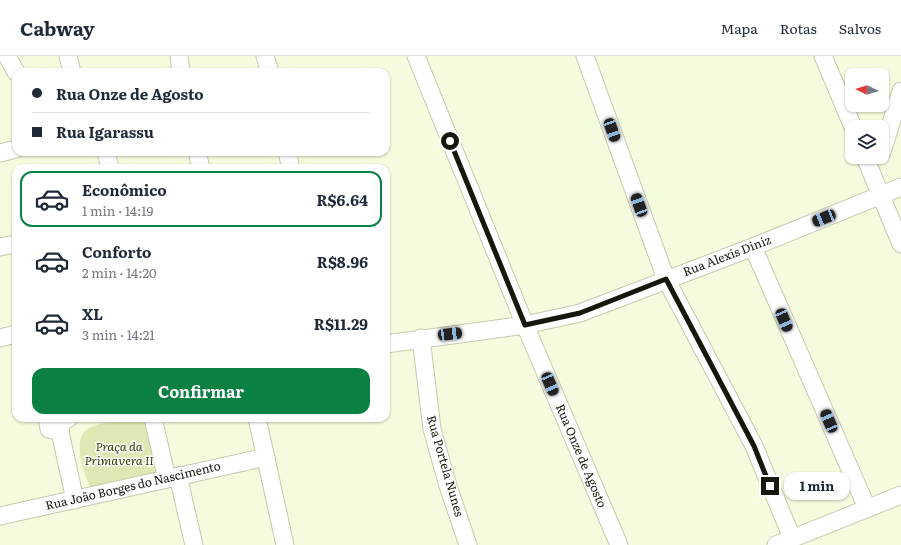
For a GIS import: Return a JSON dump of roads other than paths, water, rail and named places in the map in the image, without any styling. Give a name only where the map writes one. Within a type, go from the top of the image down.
[{"type":"street","points":[[7,56],[14,68]]},
{"type":"street","points":[[68,56],[71,68]]},
{"type":"street","points":[[264,56],[268,68]]},
{"type":"street","name":"Rua Onze de Agosto","points":[[416,56],[525,325],[619,545]]},
{"type":"street","points":[[585,56],[666,279],[754,446],[792,538]]},
{"type":"street","points":[[823,56],[849,120]]},
{"type":"street","points":[[889,130],[901,91]]},
{"type":"street","points":[[0,153],[12,150]]},
{"type":"street","points":[[868,164],[901,244]]},
{"type":"street","points":[[872,174],[877,164]]},
{"type":"street","name":"Rua Alexis Diniz","points":[[390,343],[525,325],[580,313],[753,247],[901,187]]},
{"type":"street","points":[[0,247],[12,245]]},
{"type":"street","points":[[753,247],[867,508]]},
{"type":"street","points":[[0,338],[12,335]]},
{"type":"street","name":"Rua Portela Nunes","points":[[421,338],[432,429],[448,486],[468,545]]},
{"type":"street","points":[[48,422],[49,429],[65,425],[75,500]]},
{"type":"street","points":[[154,422],[194,545]]},
{"type":"street","points":[[258,422],[285,545]]},
{"type":"street","name":"Rua João Borges do Nascimento","points":[[0,516],[266,457]]},
{"type":"street","points":[[776,545],[901,495]]},
{"type":"park label","name":"Praça da Primavera II","points":[[119,454]]}]
